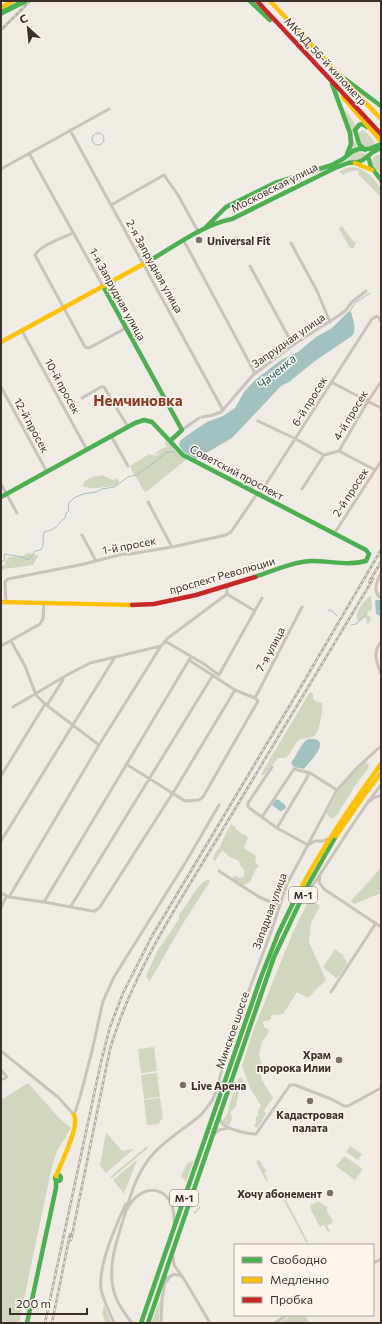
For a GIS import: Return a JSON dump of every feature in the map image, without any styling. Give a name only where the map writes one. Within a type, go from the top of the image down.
[{"type":"main road","points":[[1,8],[12,1]]},
{"type":"main road","points":[[1,14],[20,1]]},
{"type":"main road","points":[[1,14],[25,1]]},
{"type":"main road","points":[[250,1],[295,43]]},
{"type":"main road","name":"МКАД, 56-й километр","points":[[257,1],[381,134]]},
{"type":"main road","name":"МКАД, 56-й километр","points":[[270,1],[381,120]]},
{"type":"main road","points":[[274,1],[296,28]]},
{"type":"main road","points":[[327,76],[381,143],[378,148]]},
{"type":"main road","points":[[340,76],[355,85],[381,106]]},
{"type":"main road","points":[[332,84],[350,133],[351,144],[344,160],[346,163]]},
{"type":"main road","points":[[368,128],[363,124],[359,125],[355,130],[359,144],[367,152],[370,165],[381,180]]},
{"type":"main road","name":"Московская улица","points":[[201,231],[225,208],[275,183],[332,165],[356,150],[378,148]]},
{"type":"main road","name":"Московская улица","points":[[1,342],[201,231],[222,221],[234,219],[346,163],[363,160],[378,148]]},
{"type":"main road","points":[[353,162],[373,170]]},
{"type":"main road","points":[[225,208],[223,213],[228,220]]},
{"type":"main road","name":"1-я Запрудная улица","points":[[103,286],[182,430]]},
{"type":"main road","name":"Советский проспект","points":[[1,497],[128,427],[140,421],[151,420],[183,455],[368,552]]},
{"type":"main road","points":[[170,441],[182,430]]},
{"type":"main road","name":"проспект Революции","points":[[4,602],[144,605],[196,595],[285,567],[306,562],[345,564],[362,563],[366,561],[368,552]]},
{"type":"main road","name":"Минское шоссе","points":[[141,1323],[228,1072],[278,935],[296,896],[342,816],[381,764]]},
{"type":"main road","name":"Минское шоссе","points":[[148,1323],[279,946],[311,879],[336,836],[363,796],[381,773]]},
{"type":"main road","points":[[27,1323],[60,1167],[75,1128],[76,1119],[74,1115]]},
{"type":"street","points":[[1,169],[109,109]]},
{"type":"street","name":"2-я Запрудная улица","points":[[70,130],[223,410]]},
{"type":"street","name":"1-я Запрудная улица","points":[[29,153],[103,286]]},
{"type":"street","points":[[111,205],[164,175],[178,194],[201,231]]},
{"type":"street","points":[[73,234],[45,247],[35,255],[86,348],[89,348],[126,328]]},
{"type":"street","points":[[184,241],[255,373]]},
{"type":"street","points":[[291,243],[310,278],[330,322]]},
{"type":"street","points":[[250,266],[293,345]]},
{"type":"street","name":"Запрудная улица","points":[[223,410],[255,373],[293,345],[330,322],[346,310],[352,302],[366,291]]},
{"type":"street","name":"6-й просек","points":[[258,494],[296,439],[331,382],[374,317],[378,316],[381,321]]},
{"type":"street","name":"10-й просек","points":[[22,331],[87,450]]},
{"type":"street","points":[[331,382],[381,408]]},
{"type":"street","name":"4-й просек","points":[[324,454],[339,451],[368,401],[381,382]]},
{"type":"street","name":"12-й просек","points":[[1,387],[47,472]]},
{"type":"street","points":[[82,398],[101,388],[104,388],[128,427]]},
{"type":"street","points":[[182,430],[201,418],[223,410]]},
{"type":"street","points":[[258,420],[324,454],[302,489]]},
{"type":"street","points":[[111,436],[128,466]]},
{"type":"street","points":[[339,451],[375,470]]},
{"type":"street","name":"2-й просек","points":[[334,534],[381,461]]},
{"type":"street","points":[[1,484],[17,513]]},
{"type":"street","name":"1-й просек","points":[[4,602],[6,580],[77,566],[123,554],[172,547],[229,534],[258,494]]},
{"type":"street","points":[[148,502],[172,547]]},
{"type":"street","points":[[82,535],[96,561]]},
{"type":"street","points":[[381,573],[376,588],[377,595],[381,598]]},
{"type":"street","points":[[227,586],[227,594]]},
{"type":"street","points":[[227,594],[255,611]]},
{"type":"street","points":[[1,908],[99,745],[161,646],[165,641],[227,594]]},
{"type":"street","points":[[190,658],[204,664],[219,675],[262,598]]},
{"type":"street","points":[[1,646],[40,624],[43,619],[44,603]]},
{"type":"street","name":"7-я улица","points":[[172,793],[185,801],[199,800],[203,797],[258,702],[255,698],[302,608]]},
{"type":"street","points":[[11,641],[25,666],[36,694],[46,705],[99,745]]},
{"type":"street","points":[[165,641],[235,690],[255,698]]},
{"type":"street","points":[[381,642],[375,650],[381,674]]},
{"type":"street","points":[[13,707],[90,663],[161,646]]},
{"type":"street","points":[[1,842],[115,657]]},
{"type":"street","points":[[44,902],[190,658]]},
{"type":"street","points":[[71,906],[213,675]]},
{"type":"street","points":[[1,776],[63,678]]},
{"type":"street","points":[[1,893],[8,897],[96,911],[172,793],[235,690]]},
{"type":"street","name":"Западная улица","points":[[201,1115],[212,1101],[225,1057],[271,932],[285,888],[337,790],[358,767],[381,746]]},
{"type":"street","points":[[126,764],[172,793]]},
{"type":"street","points":[[272,767],[248,803],[250,809],[277,828],[308,845],[318,841],[324,841],[329,838]]},
{"type":"street","points":[[262,817],[294,769],[310,773],[337,790]]},
{"type":"street","points":[[277,828],[308,776],[307,772]]},
{"type":"street","points":[[381,785],[342,840],[319,882],[322,887],[381,927]]},
{"type":"street","points":[[366,805],[373,798],[381,796]]},
{"type":"street","points":[[74,1115],[91,1057],[106,992],[219,805]]},
{"type":"street","points":[[219,871],[259,897],[280,906]]},
{"type":"street","points":[[297,907],[324,871]]},
{"type":"street","points":[[308,892],[314,887],[322,887]]},
{"type":"street","points":[[331,992],[376,924]]},
{"type":"street","points":[[1,1052],[59,1098],[74,1115]]},
{"type":"street","points":[[1,1070],[8,1076],[1,1080]]},
{"type":"street","points":[[114,1323],[102,1294],[101,1271],[109,1245],[129,1195],[141,1171],[153,1154],[172,1137],[206,1111],[213,1102],[228,1072]]},
{"type":"street","points":[[219,1116],[221,1122],[231,1128],[256,1134],[290,1085],[295,1085],[331,1099],[344,1106],[348,1106],[381,1088]]},
{"type":"street","points":[[212,1136],[219,1130],[231,1128]]},
{"type":"street","points":[[125,1214],[132,1200],[140,1193],[149,1190],[158,1192],[166,1196],[172,1204],[174,1217],[173,1232]]},
{"type":"street","points":[[129,1195],[112,1259],[112,1282],[114,1294],[118,1303],[131,1322]]},
{"type":"street","points":[[173,1249],[172,1261],[210,1323]]},
{"type":"street","points":[[161,1323],[162,1299],[167,1266]]},
{"type":"street","points":[[165,1284],[169,1277],[173,1274],[181,1276]]},
{"type":"street","points":[[275,1323],[286,1316]]},
{"type":"green space","points":[[342,106],[356,125],[353,134],[357,148],[350,151],[352,142]]},
{"type":"green space","points":[[363,130],[375,143],[370,147],[361,145],[358,133]]},
{"type":"green space","points":[[357,152],[364,153],[366,155],[361,160],[346,162],[352,154]]},
{"type":"green space","points":[[378,154],[381,156],[381,174],[375,170],[372,163],[372,159]]},
{"type":"green space","points":[[350,167],[360,169],[371,177],[381,188],[381,197],[358,174],[360,171],[351,171],[343,175],[339,171]]},
{"type":"green space","points":[[342,226],[353,241],[356,242],[354,248],[350,248],[339,229]]},
{"type":"green space","points":[[166,441],[175,451],[187,459],[146,492],[142,489],[130,466],[149,454],[156,456],[167,448],[165,444]]},
{"type":"green space","points":[[165,447],[167,448],[156,455],[155,453]]},
{"type":"green space","points":[[102,475],[113,480],[118,478],[119,482],[117,485],[95,488],[83,486],[83,483],[87,480]]},
{"type":"green space","points":[[28,553],[38,556],[33,565],[4,569],[1,572],[1,566],[5,565],[5,562],[9,557],[22,556]]},
{"type":"green space","points":[[371,596],[372,609],[367,615],[371,618],[370,622],[367,624],[365,617],[359,621],[357,620],[357,613],[361,606]]},
{"type":"green space","points":[[310,692],[313,694],[313,699],[322,703],[321,720],[318,730],[313,737],[299,740],[286,758],[278,758],[263,776],[261,774]]},
{"type":"green space","points":[[365,762],[369,764],[368,769],[359,780],[336,816],[331,818],[327,815],[327,812],[331,807],[337,793],[348,779]]},
{"type":"green space","points":[[231,824],[236,828],[236,830],[248,837],[244,848],[256,856],[255,862],[259,866],[249,883],[244,885],[235,880],[232,876],[239,878],[244,877],[244,869],[241,867],[239,861],[230,857],[223,851],[215,861],[213,860],[214,855]]},
{"type":"green space","points":[[381,868],[381,893],[354,904],[351,901]]},
{"type":"green space","points":[[208,879],[210,880],[209,883],[182,925],[150,981],[146,977],[147,973],[158,950],[179,919],[179,915],[195,891]]},
{"type":"green space","points":[[312,901],[319,905],[319,908],[311,923],[309,942],[326,980],[308,998],[297,992],[283,1014],[271,1015],[271,1019],[264,1021],[263,1023],[264,1027],[269,1030],[267,1036],[262,1041],[259,1055],[262,1065],[260,1071],[262,1080],[273,1098],[264,1110],[266,1114],[256,1128],[254,1126],[256,1123],[256,1117],[258,1116],[258,1111],[261,1106],[250,1088],[242,1066],[253,1031],[293,932],[308,902]]},
{"type":"green space","points":[[335,949],[344,956],[343,958],[346,960],[347,964],[337,979],[323,967]]},
{"type":"green space","points":[[154,1047],[157,1071],[141,1073],[138,1049]]},
{"type":"green space","points":[[157,1073],[160,1097],[144,1099],[141,1075]]},
{"type":"green space","points":[[242,1077],[244,1085],[239,1091],[236,1107],[230,1112],[232,1118],[230,1124],[227,1125],[223,1122],[223,1120],[228,1112],[238,1079]]},
{"type":"green space","points":[[28,1083],[60,1119],[71,1128],[57,1151],[52,1166],[19,1323],[1,1323],[1,1100]]},
{"type":"green space","points":[[160,1098],[163,1118],[158,1124],[147,1125],[144,1100]]},
{"type":"green space","points":[[106,1132],[122,1151],[134,1149],[106,1173],[100,1165]]},
{"type":"green space","points":[[147,1146],[148,1148],[111,1179],[110,1177]]},
{"type":"green space","points":[[350,1146],[362,1154],[358,1160],[346,1152]]},
{"type":"green space","points":[[344,1156],[363,1169],[355,1180],[336,1166]]},
{"type":"green space","points":[[137,1160],[124,1194],[113,1180]]},
{"type":"green space","points":[[258,1160],[266,1171],[265,1174],[268,1180],[267,1182],[256,1162]]},
{"type":"green space","points":[[191,1161],[193,1162],[186,1182],[181,1176],[187,1164]]},
{"type":"green space","points":[[285,1198],[308,1242],[306,1242],[283,1199]]},
{"type":"green space","points":[[318,1201],[328,1208],[326,1209],[333,1222],[327,1226],[330,1231],[328,1232],[324,1225],[320,1227],[311,1210],[311,1206],[309,1206]]},
{"type":"green space","points":[[160,1300],[159,1323],[151,1323]]},
{"type":"green space","points":[[104,1304],[111,1323],[106,1323],[102,1314]]},
{"type":"green space","points":[[290,1316],[306,1316],[310,1323],[279,1323]]},
{"type":"water","points":[[349,311],[351,312],[354,324],[352,336],[315,361],[289,382],[281,386],[232,438],[196,459],[184,452],[179,445],[180,441],[207,422],[223,416],[235,408],[244,392],[255,380],[281,360],[298,352],[316,337],[332,328]]},
{"type":"water","points":[[381,600],[381,616],[376,614],[375,601]]},
{"type":"water","points":[[308,739],[315,739],[319,741],[319,749],[304,769],[294,767],[291,763],[301,746]]},
{"type":"water","points":[[276,799],[285,805],[286,808],[280,811],[272,805]]},
{"type":"waterway","points":[[96,133],[100,133],[104,139],[100,145],[96,145],[92,141],[92,137],[96,133]]},
{"type":"waterway","name":"Чаченка","points":[[350,311],[355,303],[370,293]]},
{"type":"waterway","name":"Чаченка","points":[[1,562],[5,560],[5,554],[22,557],[29,560],[35,551],[41,550],[43,546],[44,532],[52,530],[65,518],[66,513],[69,511],[69,503],[74,498],[83,494],[114,487],[128,477],[136,475],[167,452],[176,452]]},
{"type":"waterway","points":[[328,610],[332,611],[337,616]]},
{"type":"waterway","points":[[351,625],[356,624],[366,615]]},
{"type":"waterway","points":[[194,1212],[195,1213],[200,1207]]},
{"type":"railway","points":[[1,30],[30,1]]},
{"type":"railway","points":[[45,1323],[101,1062],[110,1027],[123,993],[152,936],[381,550]]},
{"type":"railway","points":[[369,582],[381,562]]},
{"type":"railway","points":[[71,1240],[110,1049],[131,992],[173,912],[373,579]]},
{"type":"railway","points":[[52,1323],[70,1234]]},
{"type":"traffic: fast","points":[[1,13],[25,1]]},
{"type":"traffic: fast","points":[[250,1],[270,20]]},
{"type":"traffic: fast","points":[[345,79],[381,106]]},
{"type":"traffic: fast","points":[[332,84],[350,133],[351,144],[347,154]]},
{"type":"traffic: fast","points":[[365,150],[359,144],[355,130],[359,125],[363,124],[367,127]]},
{"type":"traffic: fast","points":[[206,227],[226,207],[275,183],[332,165],[353,151],[359,149],[369,149],[381,144]]},
{"type":"traffic: fast","points":[[149,261],[199,231],[232,219],[335,168],[348,163],[363,160],[381,148]]},
{"type":"traffic: fast","points":[[368,156],[371,167],[381,180]]},
{"type":"traffic: fast","points":[[103,286],[182,430],[170,441]]},
{"type":"traffic: fast","points":[[1,497],[135,423],[144,420],[152,422],[183,455],[366,550],[369,554],[366,561],[346,563],[306,561],[255,577]]},
{"type":"traffic: fast","points":[[148,1323],[274,957],[308,885],[336,836]]},
{"type":"traffic: fast","points":[[141,1323],[261,977],[278,934],[294,901]]},
{"type":"traffic: fast","points":[[58,1175],[61,1178],[58,1181],[55,1178],[58,1175]]},
{"type":"traffic: fast","points":[[27,1323],[56,1188],[56,1179]]},
{"type":"traffic: slow","points":[[1,8],[12,1]]},
{"type":"traffic: slow","points":[[270,1],[381,119]]},
{"type":"traffic: slow","points":[[343,97],[381,141]]},
{"type":"traffic: slow","points":[[355,163],[372,170]]},
{"type":"traffic: slow","points":[[1,342],[149,261]]},
{"type":"traffic: slow","points":[[1,602],[132,605]]},
{"type":"traffic: slow","points":[[294,901],[335,831],[381,764]]},
{"type":"traffic: slow","points":[[336,836],[381,773]]},
{"type":"traffic: slow","points":[[56,1176],[72,1136],[75,1120],[74,1115]]},
{"type":"traffic: jam","points":[[257,1],[381,134]]},
{"type":"traffic: jam","points":[[132,605],[154,604],[196,595],[255,577]]},
{"type":"place","name":"Universal Fit","points":[[199,240]]},
{"type":"place","name":"Храм пророка Илии","points":[[339,1060]]},
{"type":"place","name":"Live Арена","points":[[183,1085]]},
{"type":"place","name":"Кадастровая палата","points":[[310,1101]]},
{"type":"place","name":"Хочу абонемент","points":[[330,1193]]},
{"type":"district","name":"Немчиновка","points":[[138,400]]}]
